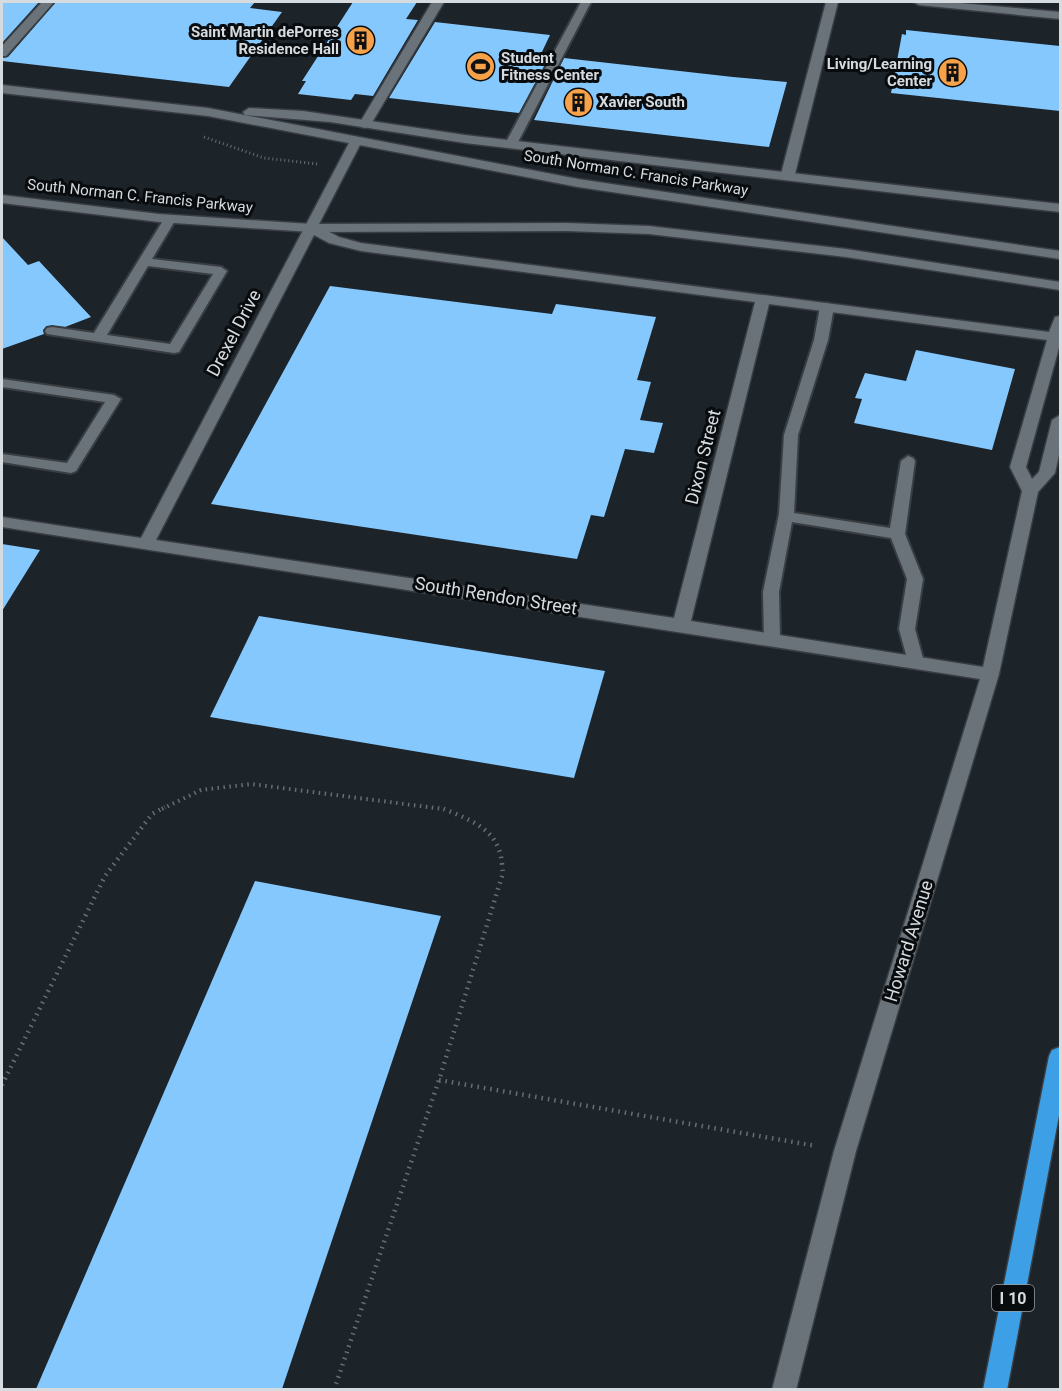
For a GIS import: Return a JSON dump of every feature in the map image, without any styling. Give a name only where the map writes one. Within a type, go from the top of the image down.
[{"type":"highway","name":"I 10","points":[[995,1389],[1060,1056]]},
{"type":"street","points":[[2,53],[48,2]]},
{"type":"street","points":[[365,124],[438,2]]},
{"type":"street","points":[[788,174],[832,2]]},
{"type":"street","points":[[919,2],[1060,15]]},
{"type":"street","name":"South Norman C. Francis Parkway","points":[[2,89],[208,112],[578,183],[1060,255]]},
{"type":"street","name":"South Norman C. Francis Parkway","points":[[208,112],[311,115],[511,144],[788,174],[1060,208]]},
{"type":"street","name":"Drexel Drive","points":[[146,543],[356,141]]},
{"type":"street","name":"South Norman C. Francis Parkway","points":[[2,199],[170,219],[311,228],[567,227],[649,230],[846,253],[1060,286]]},
{"type":"street","name":"South Norman C. Francis Parkway","points":[[311,228],[334,240],[361,247],[1056,337]]},
{"type":"street","name":"Dixon Street","points":[[681,625],[763,299]]},
{"type":"street","points":[[1030,492],[1018,467],[1060,321]]},
{"type":"street","name":"Howard Avenue","points":[[784,1389],[844,1151],[990,675],[1030,492],[1047,473],[1060,420]]},
{"type":"street","name":"South Rendon Street","points":[[2,522],[772,639],[990,675]]},
{"type":"lane","points":[[511,144],[586,2]]},
{"type":"lane","points":[[98,338],[170,219]]},
{"type":"lane","points":[[52,332],[174,349],[221,271],[146,262]]},
{"type":"lane","points":[[772,639],[771,592],[785,516],[791,435],[821,340],[827,307]]},
{"type":"lane","points":[[2,383],[114,399],[71,468],[2,458]]},
{"type":"lane","points":[[908,460],[897,534],[915,579],[907,629],[916,662]]},
{"type":"lane","points":[[785,516],[897,534]]},
{"type":"path","points":[[2,1085],[105,876],[152,814],[201,790],[251,784],[438,807],[475,822],[499,848],[503,873],[439,1080],[334,1389]]},
{"type":"path","points":[[439,1080],[844,1151]]},
{"type":"building","points":[[2,2],[39,2],[2,43]]},
{"type":"building","points":[[56,2],[255,2],[250,8],[282,12],[229,87],[2,61],[2,58],[8,57]]},
{"type":"building","name":"Saint Martin dePorres Residence Hall","points":[[353,2],[417,2],[406,19],[418,20],[373,96],[355,94],[351,100],[298,94],[306,81],[302,81]]},
{"type":"building","name":"Student Fitness Center","points":[[435,22],[550,35],[540,56],[549,57],[519,113],[389,98]]},
{"type":"building","name":"Living/Learning Center","points":[[906,30],[1060,46],[1060,111],[891,93],[902,34],[906,35]]},
{"type":"building","name":"Xavier South","points":[[564,58],[787,82],[769,147],[534,120]]},
{"type":"building","points":[[2,237],[28,265],[39,261],[91,317],[65,327],[47,326],[43,330],[44,334],[2,349]]},
{"type":"building","points":[[330,286],[552,314],[556,304],[656,317],[637,380],[651,382],[640,420],[663,423],[654,453],[625,449],[604,517],[591,515],[577,559],[211,504]]},
{"type":"building","points":[[916,350],[1015,369],[992,450],[854,423],[862,399],[855,398],[865,373],[906,381]]},
{"type":"building","points":[[2,544],[40,550],[2,611]]},
{"type":"building","points":[[259,616],[605,671],[574,778],[210,717]]},
{"type":"building","points":[[255,881],[441,916],[282,1389],[36,1389]]},
{"type":"place","name":"Saint Martin dePorres Residence Hall","points":[[360,41]]},
{"type":"place","name":"Student Fitness Center","points":[[480,67]]},
{"type":"place","name":"Living/Learning Center","points":[[953,73]]},
{"type":"place","name":"Xavier South","points":[[578,102]]}]
